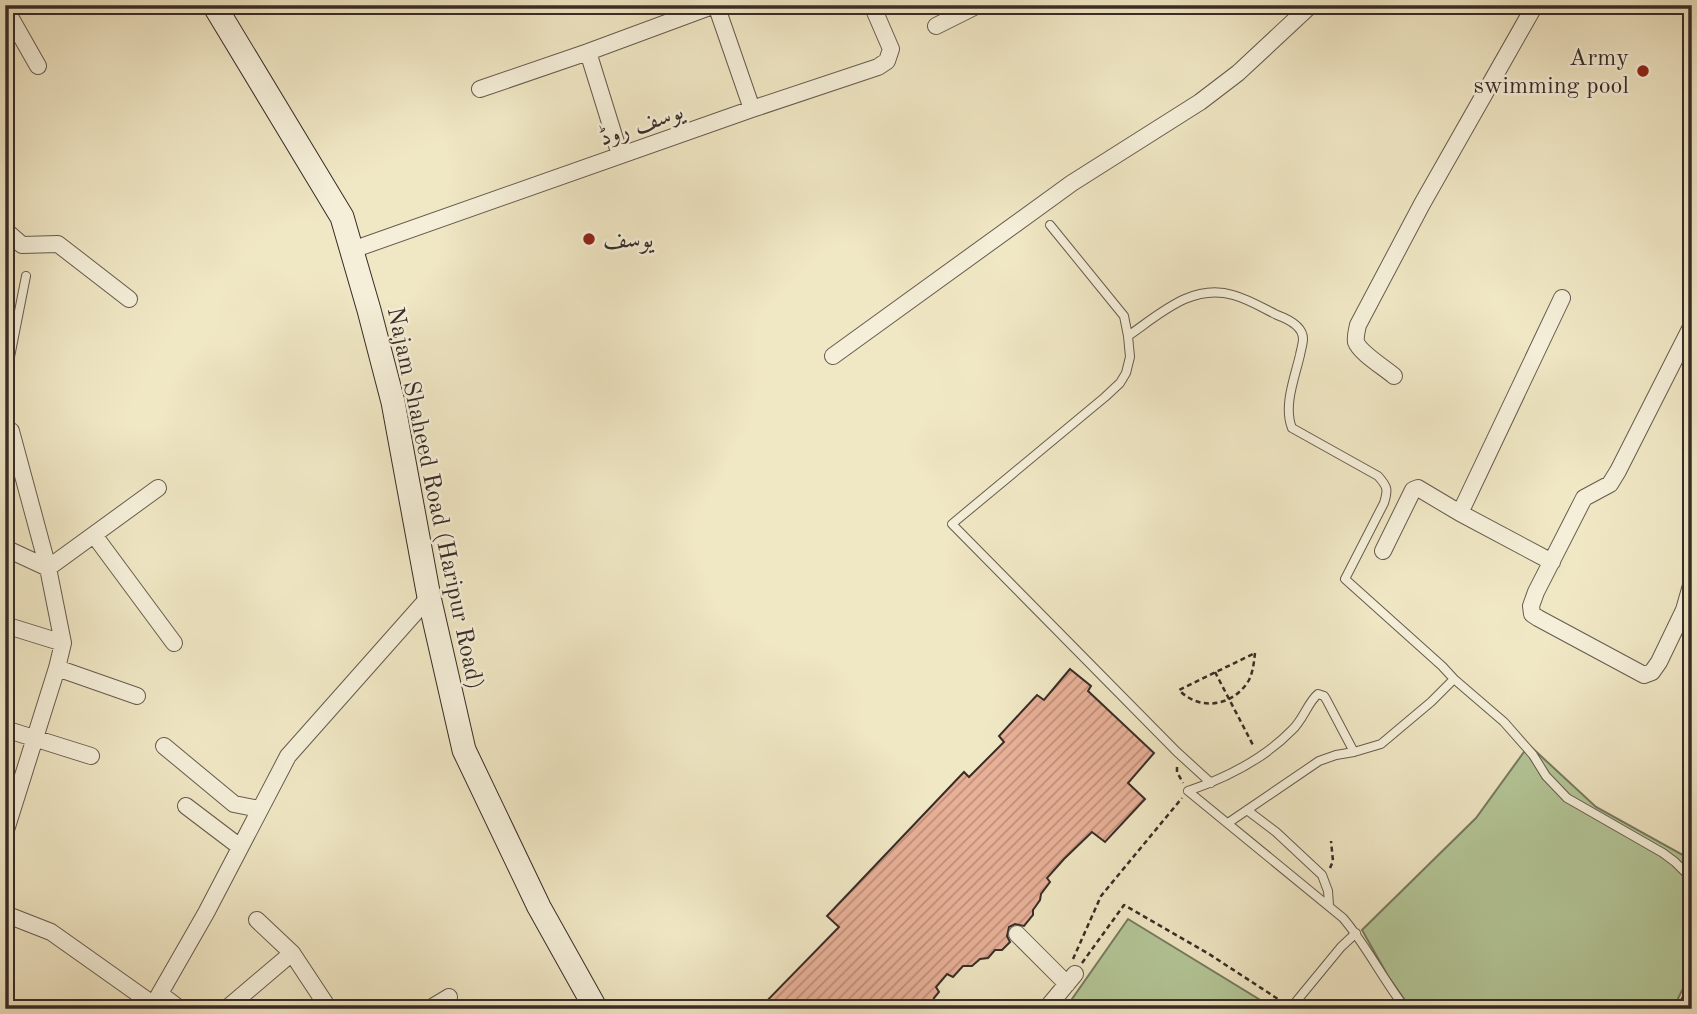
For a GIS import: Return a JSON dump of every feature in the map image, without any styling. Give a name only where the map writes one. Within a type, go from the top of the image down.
[{"type":"main road","name":"Najam Shaheed Road (Haripur Road)","points":[[214,5],[342,217],[393,402],[429,597],[464,750],[539,907],[596,1009]]},
{"type":"street","points":[[480,89],[715,5],[752,109]]},
{"type":"street","name":"یوسف روڈ","points":[[352,250],[878,67],[887,61],[891,50],[872,5]]},
{"type":"street","points":[[936,26],[978,5]]},
{"type":"street","points":[[833,356],[1072,183],[1200,102],[1238,73],[1311,5]]},
{"type":"street","points":[[1394,376],[1356,343],[1358,325],[1422,204],[1535,5]]},
{"type":"street","points":[[5,8],[38,66]]},
{"type":"street","points":[[588,52],[620,155]]},
{"type":"street","points":[[5,230],[22,245],[58,244],[129,299]]},
{"type":"street","points":[[1460,513],[1562,298]]},
{"type":"street","points":[[1692,326],[1610,484],[1584,498],[1536,592],[1531,606],[1532,614],[1644,675],[1652,672],[1659,662],[1688,612],[1692,582]]},
{"type":"street","points":[[7,823],[63,643],[48,568],[11,431]]},
{"type":"street","points":[[48,568],[158,488]]},
{"type":"street","points":[[1383,551],[1413,490],[1418,488],[1552,562]]},
{"type":"street","points":[[93,535],[174,643]]},
{"type":"street","points":[[5,548],[48,568]]},
{"type":"street","points":[[155,1003],[206,913],[288,756],[429,597]]},
{"type":"street","points":[[5,625],[63,643]]},
{"type":"street","points":[[57,668],[137,696]]},
{"type":"street","points":[[5,729],[91,756]]},
{"type":"street","points":[[164,746],[234,804],[259,809]]},
{"type":"street","points":[[186,806],[240,847]]},
{"type":"street","points":[[5,915],[51,932],[155,1003],[180,1009]]},
{"type":"street","points":[[257,920],[292,953],[328,1009]]},
{"type":"street","points":[[1017,934],[1071,979],[1046,1009]]},
{"type":"street","points":[[226,1009],[292,953]]},
{"type":"street","points":[[429,1009],[449,997]]},
{"type":"lane","points":[[1050,225],[1124,316],[1130,357],[1126,373],[1105,397],[952,524],[1177,752],[1211,783]]},
{"type":"lane","points":[[5,372],[8,372],[26,276]]},
{"type":"lane","points":[[1128,336],[1178,302],[1195,294],[1216,291],[1235,295],[1286,318],[1299,328],[1303,338],[1290,396],[1289,419],[1292,428],[1378,476],[1387,490],[1384,503],[1345,579],[1504,722],[1533,755],[1546,776],[1567,798],[1663,853],[1692,879]]},
{"type":"lane","points":[[1228,823],[1320,761],[1381,744],[1454,679]]},
{"type":"lane","points":[[1188,791],[1231,774],[1259,757],[1292,731],[1318,694],[1326,699],[1354,752]]},
{"type":"lane","points":[[1188,791],[1343,918],[1356,933],[1406,1009]]},
{"type":"lane","points":[[1247,810],[1276,832],[1322,875],[1328,891],[1329,905]]},
{"type":"lane","points":[[1290,1008],[1356,933]]},
{"type":"path","points":[[1255,653],[1254,666],[1248,681],[1229,700],[1213,705],[1186,698],[1179,690],[1216,672],[1255,653]]},
{"type":"path","points":[[1216,672],[1259,757]]},
{"type":"path","points":[[1071,979],[1070,967],[1101,896],[1188,791],[1177,772],[1177,752]]},
{"type":"path","points":[[1322,875],[1333,861],[1331,841]]},
{"type":"path","points":[[1071,979],[1124,905],[1209,954],[1290,1008]]},
{"type":"green space","points":[[1529,745],[1596,807],[1692,860],[1692,970],[1673,1009],[1411,1009],[1388,976],[1362,930],[1476,818]]},
{"type":"green space","points":[[1128,919],[1275,1009],[1065,1009]]},
{"type":"building","points":[[1070,669],[1091,686],[1088,691],[1154,753],[1128,783],[1145,799],[1105,842],[1092,832],[1064,859],[1047,878],[1050,882],[1041,894],[1033,915],[1024,926],[1015,924],[1009,927],[1007,936],[1010,942],[1002,950],[995,950],[988,958],[980,959],[972,966],[963,966],[953,977],[947,974],[936,987],[939,992],[934,998],[933,1009],[759,1009],[839,927],[827,916],[964,772],[969,777],[1004,742],[999,736],[1037,695],[1044,700]]},
{"type":"waterway","points":[[5,74],[10,84]]},
{"type":"place","name":"Army swimming pool","points":[[1643,71]]},
{"type":"place","name":"یوسف","points":[[589,239]]}]
